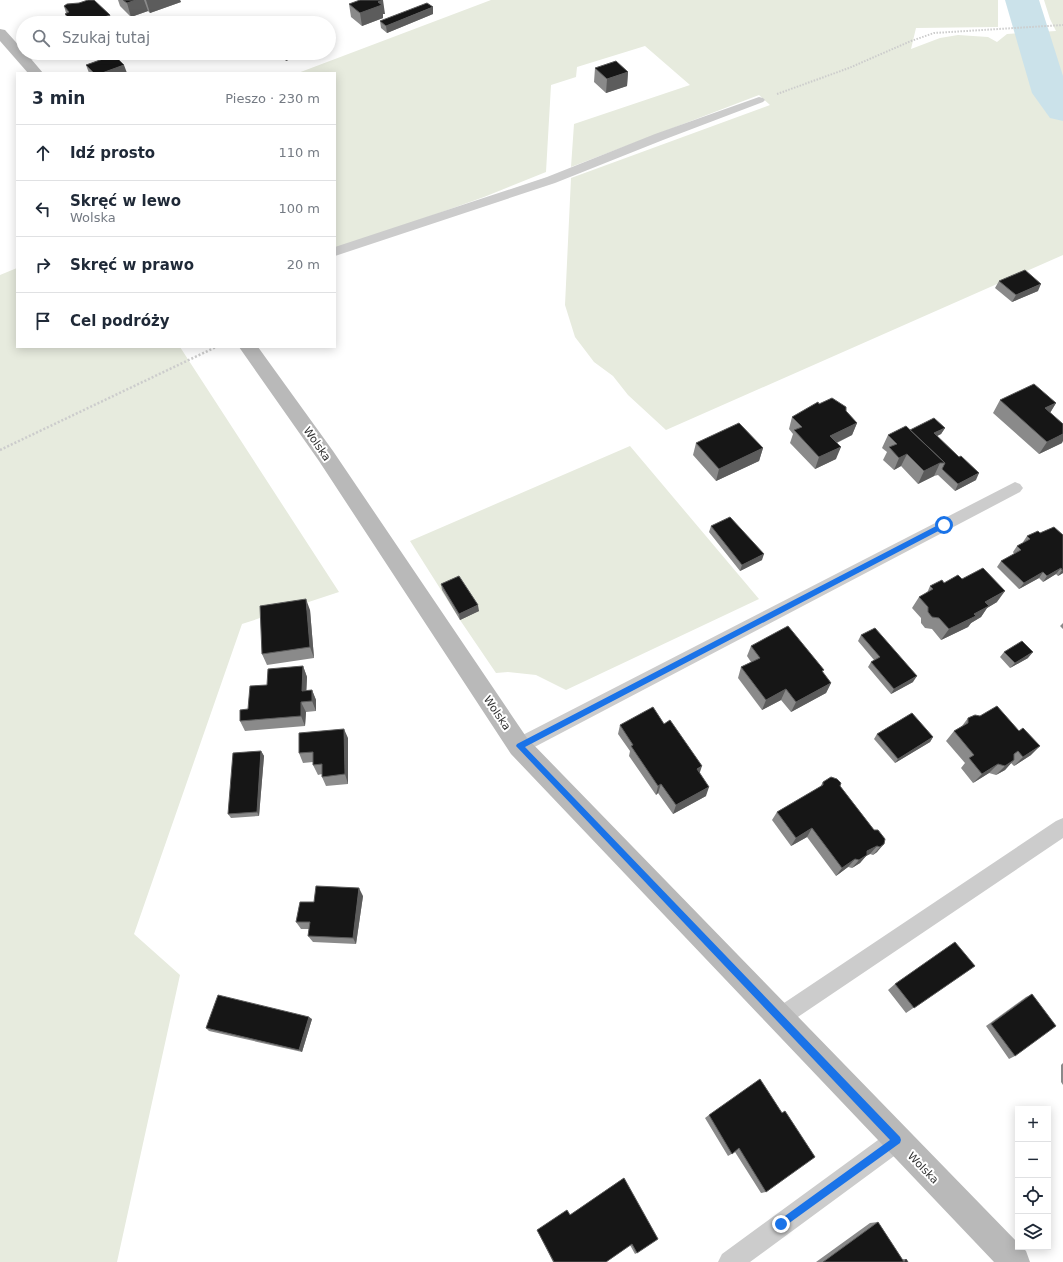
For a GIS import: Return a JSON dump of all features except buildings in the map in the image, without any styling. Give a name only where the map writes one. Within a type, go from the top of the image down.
[{"type":"street","points":[[0,33],[16,51]]},
{"type":"street","points":[[24,60],[35,72]]},
{"type":"street","name":"Wolska","points":[[249,348],[326,456],[519,746],[1014,1262]]},
{"type":"lane","points":[[336,252],[551,180],[659,137],[760,100]]},
{"type":"lane","points":[[519,746],[1014,488]]},
{"type":"lane","points":[[779,1018],[1063,827]]},
{"type":"lane","points":[[730,1262],[897,1140]]},
{"type":"path","points":[[760,100],[849,68],[911,40],[934,33],[1063,25]]},
{"type":"path","points":[[0,450],[214,348]]},
{"type":"shaded area","points":[[491,0],[998,0],[998,27],[916,28],[911,49],[940,38],[958,35],[988,37],[997,42],[1007,34],[1056,31],[1050,19],[1044,0],[1063,0],[1063,255],[666,430],[628,395],[613,376],[594,362],[575,337],[565,305],[571,178],[770,105],[759,95],[571,167],[574,124],[690,85],[645,46],[577,67],[576,77],[551,85],[546,172],[484,197],[336,250],[336,72],[301,72],[336,60],[336,59]]},
{"type":"shaded area","points":[[16,268],[16,348],[181,348],[339,592],[242,624],[134,934],[180,975],[117,1262],[0,1262],[0,275]]},
{"type":"shaded area","points":[[630,446],[759,599],[566,690],[536,675],[508,672],[496,673],[460,620],[410,541]]},
{"type":"waterway","points":[[1022,0],[1050,93],[1063,110]]},
{"type":"route","points":[[781,1224],[897,1140],[519,746],[944,525]]}]
